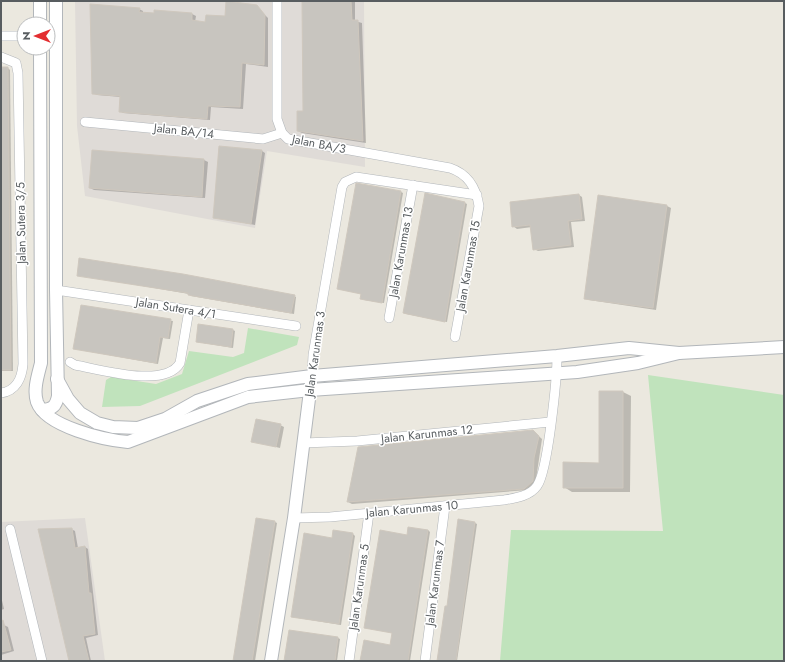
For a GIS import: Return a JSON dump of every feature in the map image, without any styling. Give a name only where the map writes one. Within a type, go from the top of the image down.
[{"type":"street","points":[[40,1],[40,16]]},
{"type":"street","points":[[54,16],[56,1]]},
{"type":"street","name":"Jalan BA/3","points":[[277,1],[277,119],[282,133],[288,139],[459,171],[466,176],[477,195]]},
{"type":"street","points":[[1,36],[16,36]]},
{"type":"street","points":[[40,56],[41,363],[35,391],[37,403],[50,418],[93,436],[111,441],[128,442],[248,397],[310,390],[557,373],[613,367],[679,353],[784,347]]},
{"type":"street","points":[[42,410],[51,409],[56,404],[57,379],[52,56]]},
{"type":"street","name":"Jalan Sutera 3/5","points":[[1,57],[16,63],[18,73],[23,364],[22,373],[14,388],[1,393]]},
{"type":"street","name":"Jalan BA/14","points":[[85,122],[263,139],[282,133]]},
{"type":"street","name":"Jalan Karunmas 3","points":[[272,661],[294,518],[312,376],[314,347],[341,194],[345,182],[356,176],[477,195]]},
{"type":"street","name":"Jalan Karunmas 13","points":[[389,318],[413,185]]},
{"type":"street","name":"Jalan Karunmas 15","points":[[455,337],[479,206],[477,195]]},
{"type":"street","name":"Jalan Sutera 4/1","points":[[56,290],[296,326]]},
{"type":"street","points":[[70,362],[75,365],[150,377],[171,373],[180,364],[189,310]]},
{"type":"street","points":[[57,379],[68,399],[80,413],[97,423],[138,428],[165,419],[197,401],[248,384],[312,376],[557,356],[629,348],[679,353]]},
{"type":"street","points":[[550,422],[557,373],[557,356]]},
{"type":"street","name":"Jalan Karunmas 12","points":[[303,443],[357,441],[550,422]]},
{"type":"street","name":"Jalan Karunmas 10","points":[[294,518],[369,513],[504,500],[529,494],[537,486],[541,477],[550,422]]},
{"type":"street","points":[[113,426],[128,442]]},
{"type":"street","name":"Jalan Karunmas 7","points":[[425,661],[444,506]]},
{"type":"street","name":"Jalan Karunmas 5","points":[[349,661],[369,513]]},
{"type":"street","points":[[10,529],[42,661]]},
{"type":"shaded area","points":[[75,1],[364,1],[365,167],[267,151],[255,228],[85,196],[77,126]]},
{"type":"shaded area","points":[[85,518],[105,661],[1,661],[1,522]]},
{"type":"green space","points":[[248,328],[299,337],[297,345],[140,406],[102,407],[106,380],[111,377],[156,384],[182,374],[189,351],[233,357],[244,353]]},
{"type":"green space","points":[[648,375],[784,395],[784,661],[500,661],[511,530],[663,531]]},
{"type":"building","points":[[226,1],[257,5],[265,15],[264,65],[242,63],[240,107],[208,106],[207,119],[119,112],[120,96],[92,94],[90,4],[140,8],[139,12],[154,13],[154,10],[192,13],[192,20],[205,22],[206,15],[225,16]]},
{"type":"building","points":[[302,1],[351,1],[352,20],[358,20],[363,141],[297,131],[297,111],[303,111]]},
{"type":"building","points":[[1,67],[8,67],[11,370],[1,370]]},
{"type":"building","points":[[219,146],[262,150],[251,224],[213,218]]},
{"type":"building","points":[[92,150],[204,159],[202,197],[89,188]]},
{"type":"building","points":[[356,183],[401,191],[382,303],[360,299],[361,294],[337,289]]},
{"type":"building","points":[[425,193],[465,202],[445,322],[403,313]]},
{"type":"building","points":[[579,194],[582,219],[568,221],[571,245],[533,250],[530,225],[512,227],[510,202]]},
{"type":"building","points":[[598,195],[667,205],[653,308],[584,299]]},
{"type":"building","points":[[79,258],[183,274],[295,295],[291,313],[188,295],[188,293],[77,276]]},
{"type":"building","points":[[81,305],[171,319],[168,338],[160,337],[156,363],[73,349]]},
{"type":"building","points":[[198,324],[233,329],[231,347],[196,342]]},
{"type":"building","points":[[599,391],[623,391],[623,488],[563,488],[563,462],[599,463]]},
{"type":"building","points":[[256,419],[281,424],[276,447],[251,442]]},
{"type":"building","points":[[533,430],[539,436],[534,458],[533,481],[524,489],[347,502],[358,447]]},
{"type":"building","points":[[256,518],[275,521],[252,661],[233,661]]},
{"type":"building","points":[[458,519],[475,522],[456,661],[437,661],[445,606],[447,606]]},
{"type":"building","points":[[408,527],[428,530],[408,661],[360,661],[364,640],[390,645],[392,633],[364,628],[380,530],[407,535]]},
{"type":"building","points":[[72,528],[75,548],[85,546],[89,593],[91,593],[95,634],[83,636],[89,661],[69,661],[38,529]]},
{"type":"building","points":[[333,530],[353,533],[339,624],[291,617],[304,533],[332,538]]},
{"type":"building","points":[[3,620],[11,650],[1,652],[1,621]]},
{"type":"building","points":[[289,630],[338,637],[335,661],[284,661]]}]
